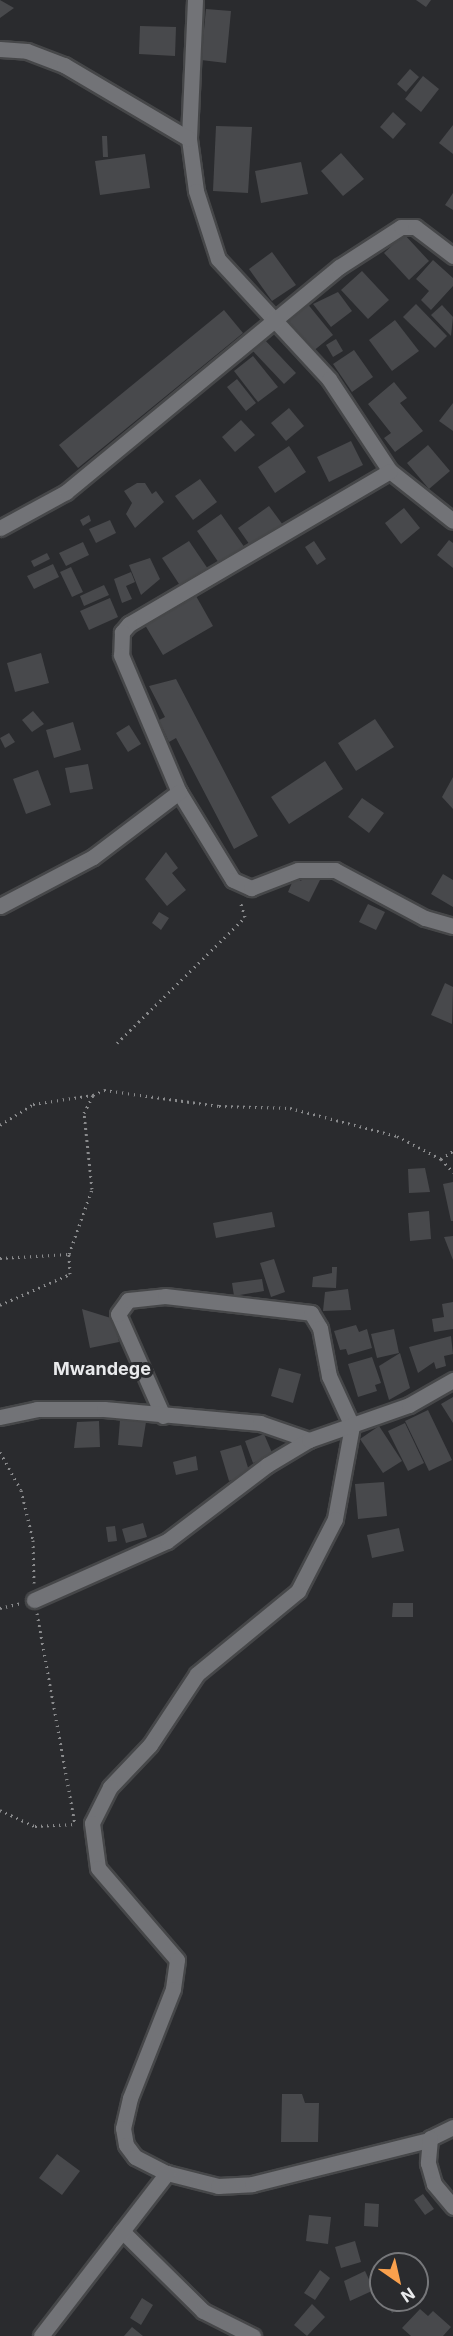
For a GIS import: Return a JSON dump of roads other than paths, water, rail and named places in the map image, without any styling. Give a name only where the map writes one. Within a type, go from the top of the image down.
[{"type":"street","points":[[195,0],[189,139],[196,191],[218,259],[329,379],[390,471],[453,521]]},
{"type":"street","points":[[0,49],[27,51],[64,65],[189,139]]},
{"type":"street","points":[[0,528],[66,492],[277,321],[339,267],[405,225],[453,256]]},
{"type":"street","points":[[390,471],[145,613],[122,632],[121,655],[129,682],[179,792],[233,880],[251,888],[298,870],[335,870],[425,918],[453,926]]},
{"type":"street","points":[[0,906],[93,857],[179,792]]},
{"type":"street","points":[[163,1416],[118,1314],[128,1300],[165,1296],[311,1313],[320,1328],[329,1376],[352,1426],[335,1520],[303,1582],[197,1674],[150,1745],[110,1787],[92,1823],[98,1868],[177,1960],[173,1989],[123,2128],[126,2145],[135,2157],[167,2173],[218,2186],[252,2184],[429,2140],[453,2127]]},
{"type":"street","points":[[34,1600],[167,1541],[267,1465],[309,1440],[409,1405],[453,1380]]},
{"type":"street","points":[[0,1417],[66,1407],[260,1423],[309,1440]]},
{"type":"street","points":[[429,2140],[430,2174],[453,2207]]},
{"type":"street","points":[[41,2336],[167,2173]]},
{"type":"street","points":[[122,2231],[203,2311],[253,2336]]},
{"type":"district","name":"Mwandege","points":[[102,1369]]}]
